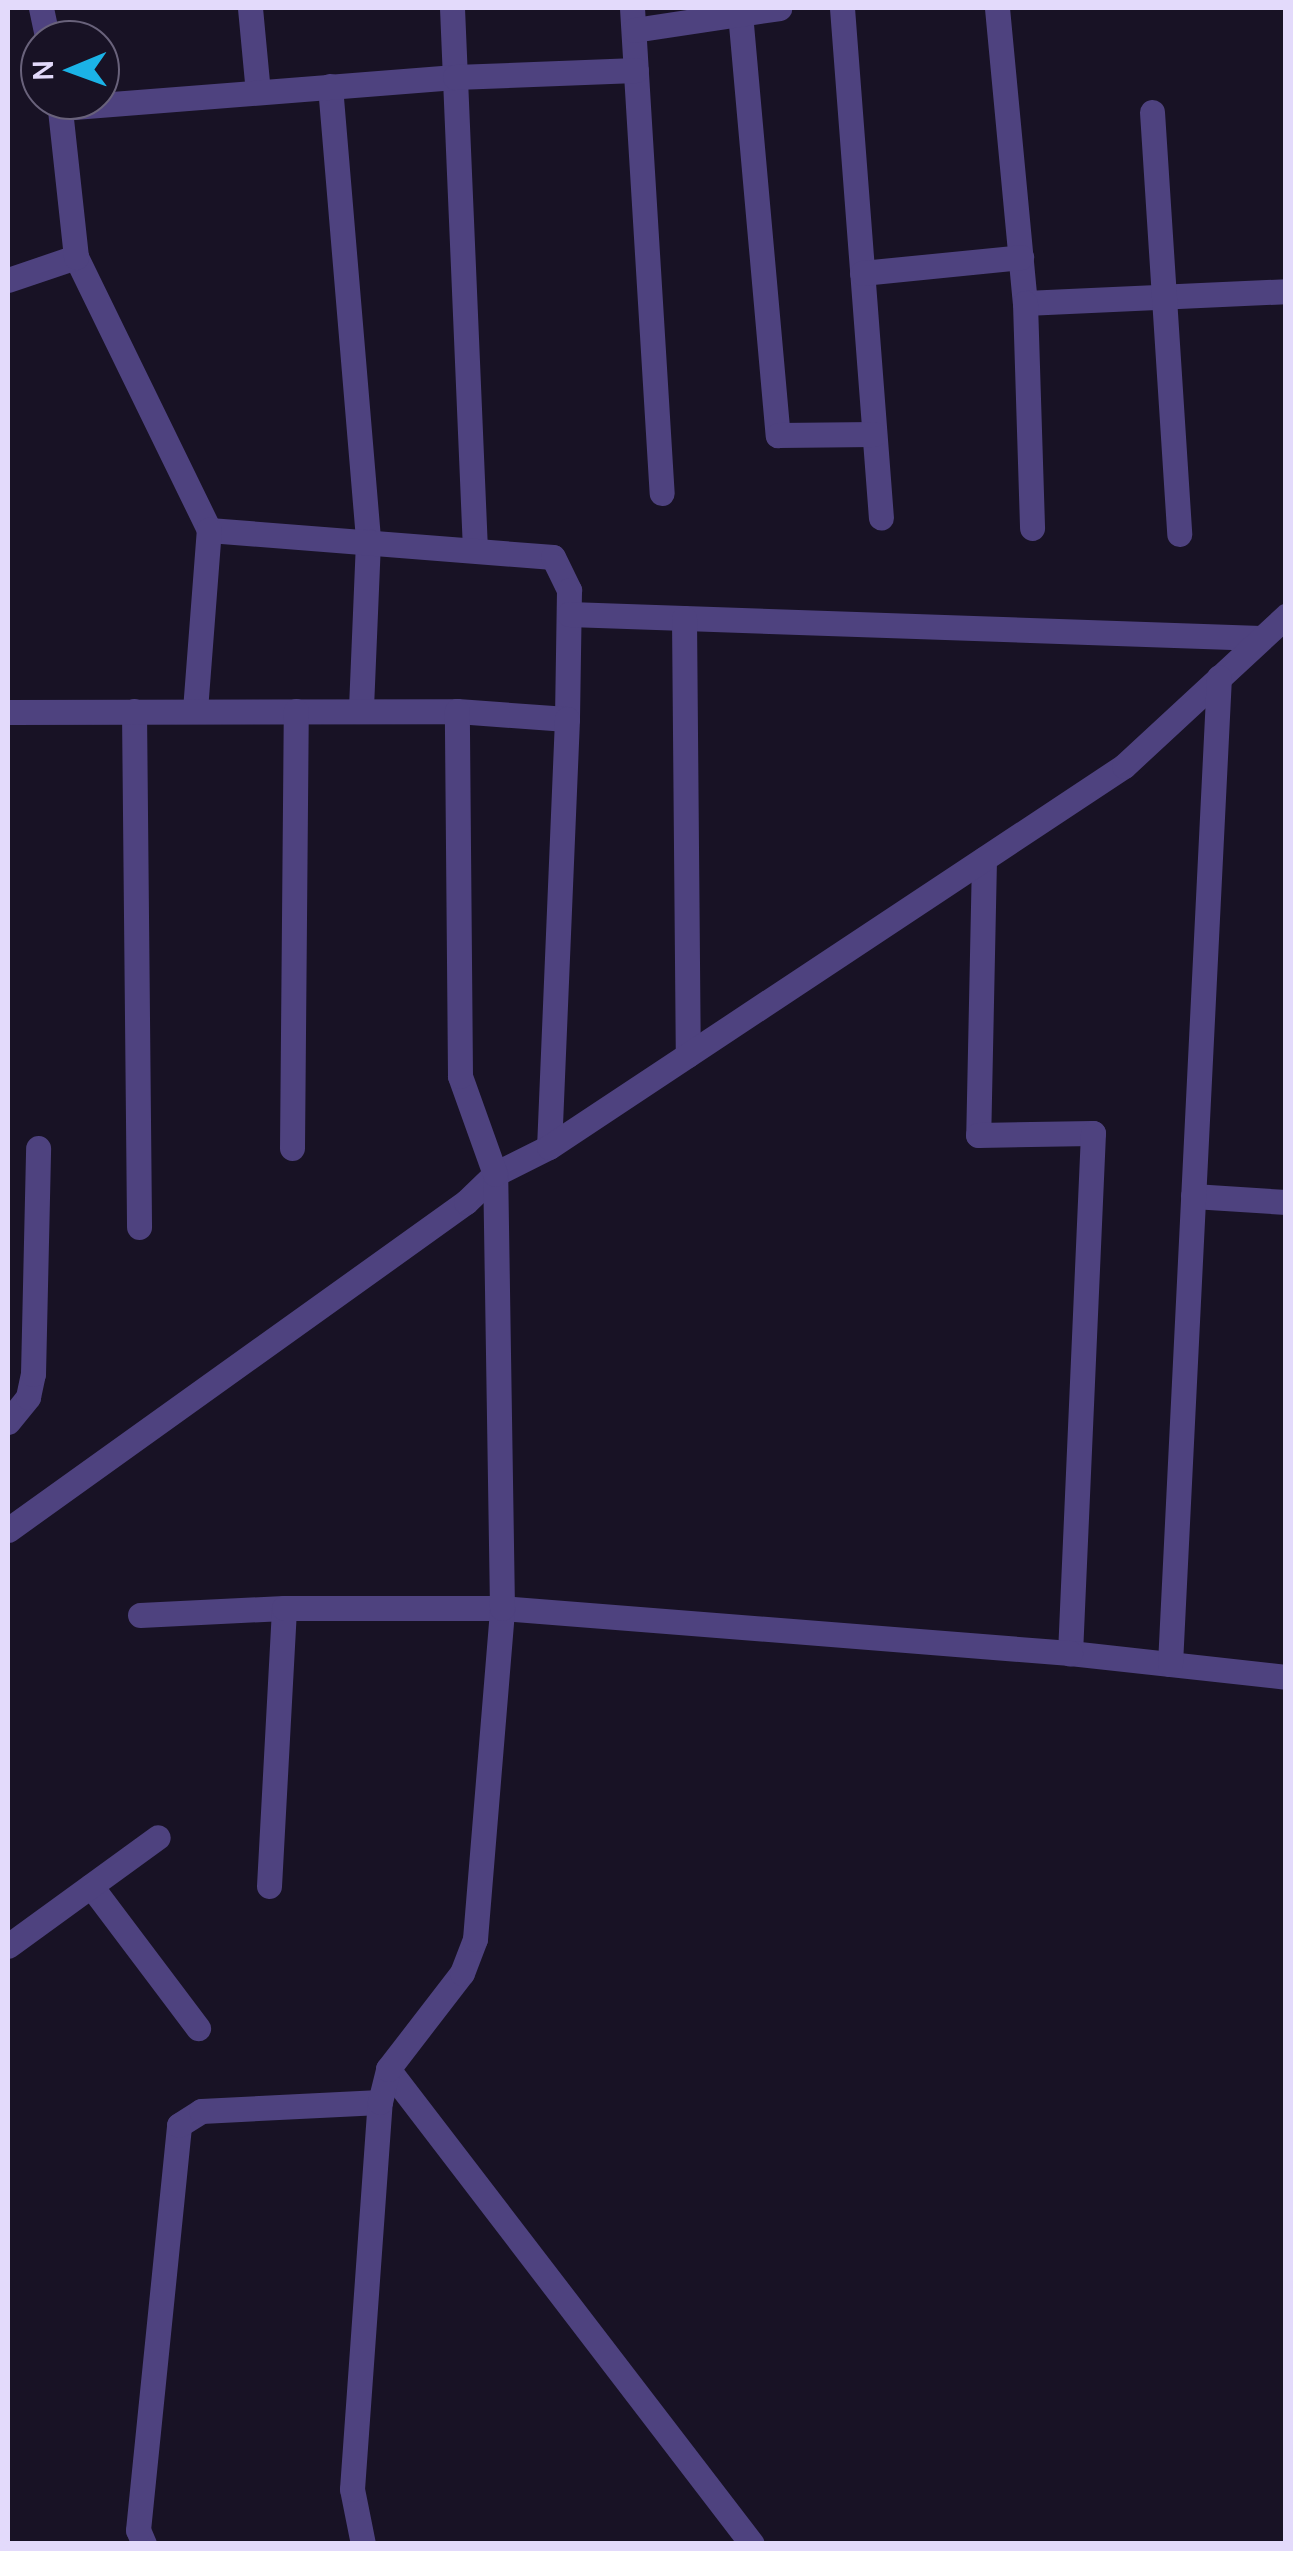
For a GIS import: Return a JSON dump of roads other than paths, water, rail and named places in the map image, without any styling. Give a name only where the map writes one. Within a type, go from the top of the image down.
[{"type":"street","points":[[250,8],[258,92]]},
{"type":"street","points":[[452,8],[476,550]]},
{"type":"street","points":[[662,493],[633,19],[780,8]]},
{"type":"street","points":[[842,8],[881,518]]},
{"type":"street","points":[[998,8],[1025,303],[1032,528]]},
{"type":"street","points":[[740,13],[778,435],[874,434]]},
{"type":"street","points":[[120,100],[455,76],[636,70]]},
{"type":"street","points":[[330,86],[368,541],[361,711]]},
{"type":"street","points":[[1152,112],[1180,534]]},
{"type":"street","points":[[62,120],[76,257],[209,530],[195,710]]},
{"type":"street","points":[[862,273],[1021,256]]},
{"type":"street","points":[[8,280],[76,257]]},
{"type":"street","points":[[1025,303],[1286,291]]},
{"type":"street","points":[[209,530],[553,557],[564,569],[569,614],[549,1147]]},
{"type":"street","points":[[569,614],[1261,638]]},
{"type":"street","points":[[8,1530],[466,1202],[495,1174],[549,1147],[1124,766],[1286,616]]},
{"type":"street","points":[[684,618],[688,1055]]},
{"type":"street","points":[[1170,1664],[1220,677]]},
{"type":"street","points":[[292,1148],[296,710]]},
{"type":"street","points":[[134,711],[138,1227]]},
{"type":"street","points":[[363,2544],[352,2488],[380,2102],[388,2069],[462,1973],[475,1939],[502,1608],[495,1174],[460,1076],[458,711]]},
{"type":"street","points":[[8,712],[458,711],[566,719]]},
{"type":"street","points":[[984,859],[978,1135],[1093,1133],[1070,1653]]},
{"type":"street","points":[[8,1422],[28,1397],[34,1374],[38,1148]]},
{"type":"street","points":[[1193,1196],[1286,1202]]},
{"type":"street","points":[[269,1886],[284,1608]]},
{"type":"street","points":[[140,1616],[284,1608],[502,1608],[1070,1653],[1286,1677]]},
{"type":"street","points":[[8,1946],[158,1837]]},
{"type":"street","points":[[91,1886],[198,2028]]},
{"type":"street","points":[[388,2069],[752,2544]]},
{"type":"street","points":[[144,2544],[138,2530],[178,2125],[200,2110],[380,2102]]}]
